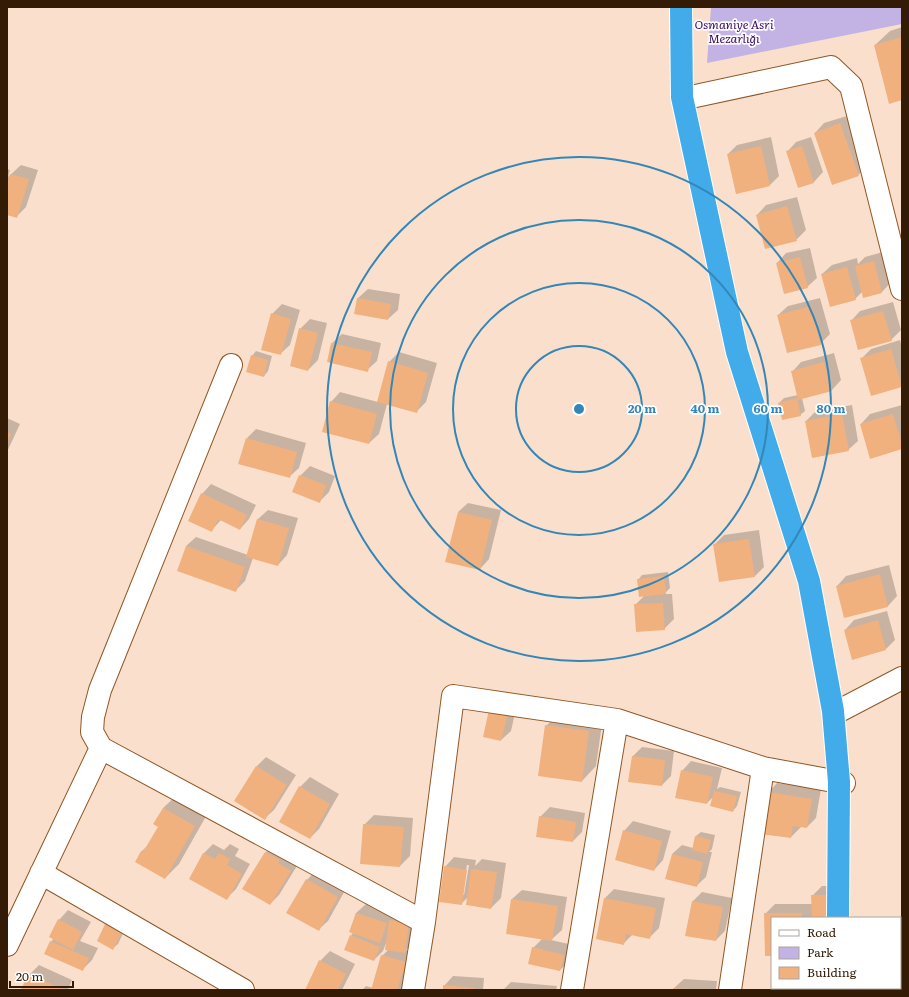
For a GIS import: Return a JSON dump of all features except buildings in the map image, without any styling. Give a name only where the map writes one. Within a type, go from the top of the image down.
[{"type":"highway","points":[[681,7],[682,96],[737,352],[809,581],[833,711],[842,782],[838,917]]},
{"type":"highway","points":[[686,7],[685,31],[691,97],[743,350],[814,578],[838,705],[842,782],[845,917]]},
{"type":"street","points":[[691,97],[832,67],[851,86],[902,289]]},
{"type":"street","points":[[231,365],[100,690],[92,717],[92,732],[101,748],[424,922]]},
{"type":"street","points":[[838,705],[902,678]]},
{"type":"street","points":[[413,990],[424,922],[453,696],[617,720],[763,768],[842,782]]},
{"type":"street","points":[[572,990],[617,720]]},
{"type":"street","points":[[7,945],[101,748]]},
{"type":"street","points":[[730,990],[763,768]]},
{"type":"street","points":[[41,873],[243,990]]},
{"type":"green space","name":"Osmaniye Asri Mezarlığı","points":[[711,7],[902,7],[902,24],[707,63]]}]
